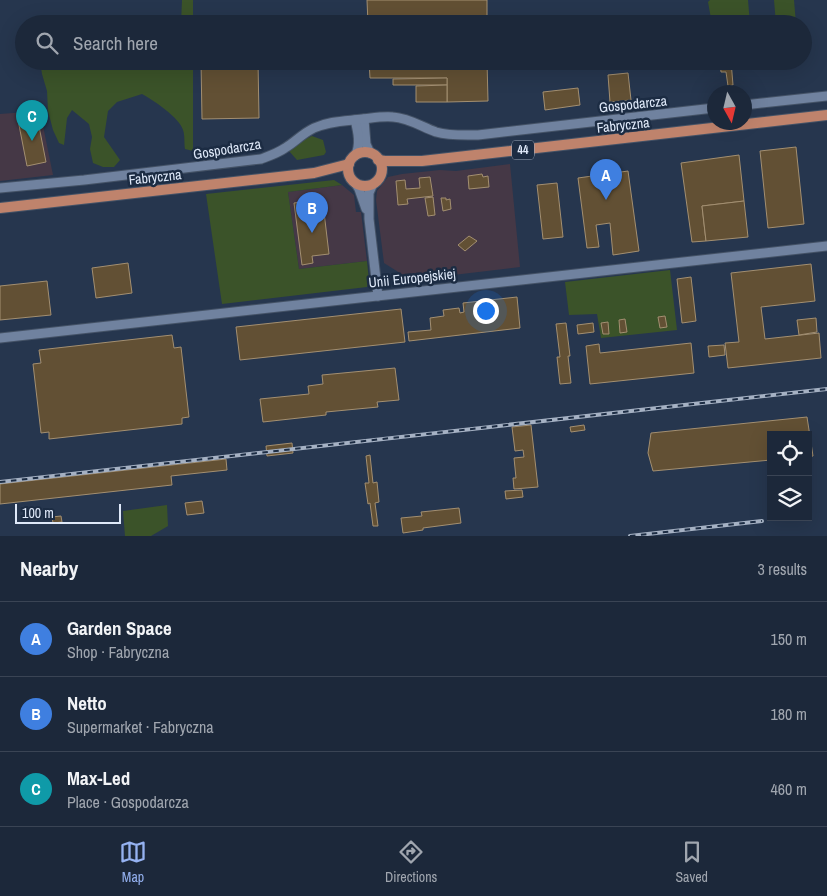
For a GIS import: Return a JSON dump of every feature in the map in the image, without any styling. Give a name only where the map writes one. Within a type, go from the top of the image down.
[{"type":"main road","name":"Fabryczna","points":[[374,157],[384,161],[422,161],[827,115]]},
{"type":"main road","name":"44","points":[[352,160],[362,153],[374,157]]},
{"type":"main road","points":[[352,160],[348,169],[349,176],[356,184],[364,186],[373,184],[378,180],[381,173],[381,167],[374,157]]},
{"type":"main road","name":"Fabryczna","points":[[314,173],[352,160]]},
{"type":"main road","name":"Fabryczna","points":[[381,173],[422,161]]},
{"type":"main road","name":"Fabryczna","points":[[0,208],[314,173],[349,176]]},
{"type":"street","points":[[752,104],[827,96]]},
{"type":"street","name":"Gospodarcza","points":[[0,188],[261,159],[286,147],[314,128],[332,122],[393,117],[410,120],[442,133],[478,135],[707,109]]},
{"type":"street","points":[[359,120],[366,144],[374,157]]},
{"type":"street","points":[[352,160],[359,146],[357,127],[359,120]]},
{"type":"street","points":[[356,184],[360,188],[369,219]]},
{"type":"street","points":[[373,184],[369,193],[369,219],[378,296]]},
{"type":"street","name":"Unii Europejskiej","points":[[0,338],[827,246]]},
{"type":"shaded area","points":[[40,111],[53,175],[0,181],[0,114]]},
{"type":"shaded area","points":[[510,164],[520,267],[411,280],[384,263],[376,200],[377,191],[388,177]]},
{"type":"shaded area","points":[[342,185],[354,195],[356,212],[361,212],[367,261],[299,269],[288,192]]},
{"type":"green space","points":[[182,0],[193,0],[193,15],[181,15]]},
{"type":"green space","points":[[710,0],[748,0],[749,15],[710,15],[708,2]]},
{"type":"green space","points":[[774,0],[794,0],[795,15],[775,15]]},
{"type":"green space","points":[[41,70],[193,70],[193,151],[185,149],[184,132],[177,120],[142,94],[117,102],[108,111],[104,137],[120,160],[114,167],[103,167],[93,163],[90,149],[92,137],[89,124],[72,110],[67,118],[64,145],[59,143],[48,111],[47,91]]},
{"type":"green space","points":[[312,136],[323,140],[326,152],[324,155],[297,160],[289,151],[295,144]]},
{"type":"green space","points":[[334,180],[342,185],[288,192],[299,269],[367,261],[369,281],[367,287],[222,304],[206,194]]},
{"type":"green space","points":[[670,270],[677,330],[601,338],[597,314],[569,315],[565,282]]},
{"type":"green space","points":[[167,505],[168,526],[151,536],[125,536],[123,511]]},
{"type":"building","points":[[367,0],[487,0],[487,15],[368,15]]},
{"type":"building","points":[[201,70],[258,70],[259,118],[202,119]]},
{"type":"building","points":[[370,70],[487,70],[488,101],[447,102],[447,78],[370,78]]},
{"type":"building","points":[[721,70],[732,70],[733,85],[728,85],[726,72],[721,72]]},
{"type":"building","points":[[628,73],[631,100],[610,102],[608,75]]},
{"type":"building","points":[[447,78],[447,85],[393,85],[393,79]]},
{"type":"building","points":[[447,85],[447,102],[416,102],[416,86]]},
{"type":"building","points":[[578,88],[580,105],[545,110],[543,92]]},
{"type":"building","points":[[37,116],[46,162],[27,166],[18,120]]},
{"type":"building","points":[[796,147],[804,224],[768,228],[760,151]]},
{"type":"building","points":[[739,155],[744,201],[702,206],[706,241],[692,242],[681,163]]},
{"type":"building","points":[[628,171],[639,251],[613,255],[610,223],[596,225],[599,247],[587,248],[578,178]]},
{"type":"building","points":[[482,174],[483,177],[488,176],[489,187],[469,189],[468,176]]},
{"type":"building","points":[[430,177],[433,196],[407,199],[408,204],[398,205],[396,181],[405,180],[406,189],[420,188],[419,178]]},
{"type":"building","points":[[557,183],[563,237],[543,239],[537,185]]},
{"type":"building","points":[[433,197],[435,215],[428,216],[425,198]]},
{"type":"building","points":[[441,198],[450,199],[451,209],[443,211]]},
{"type":"building","points":[[310,201],[324,212],[329,254],[312,256],[313,263],[302,265],[294,203]]},
{"type":"building","points":[[744,201],[748,237],[706,241],[702,206]]},
{"type":"building","points":[[469,236],[477,241],[465,251],[458,245]]},
{"type":"building","points":[[128,263],[132,293],[96,298],[92,268]]},
{"type":"building","points":[[811,264],[815,301],[761,307],[765,339],[819,333],[821,358],[728,368],[725,343],[739,342],[731,273]]},
{"type":"building","points":[[691,277],[696,321],[682,323],[677,279]]},
{"type":"building","points":[[47,281],[51,315],[0,320],[0,286]]},
{"type":"building","points":[[517,297],[520,328],[409,341],[408,332],[431,330],[430,318],[444,316],[443,310],[459,308],[460,313],[464,312],[463,303]]},
{"type":"building","points":[[401,309],[405,342],[240,360],[236,327]]},
{"type":"building","points":[[665,316],[667,327],[660,328],[658,317]]},
{"type":"building","points":[[816,318],[817,332],[799,335],[797,320]]},
{"type":"building","points":[[625,319],[627,332],[620,333],[619,320]]},
{"type":"building","points":[[608,322],[609,334],[603,334],[601,323]]},
{"type":"building","points":[[566,323],[571,383],[560,384],[557,357],[560,357],[556,324]]},
{"type":"building","points":[[593,323],[594,332],[578,334],[577,325]]},
{"type":"building","points":[[172,335],[174,348],[181,347],[189,417],[182,418],[182,424],[49,439],[49,432],[41,433],[33,364],[41,363],[39,350]]},
{"type":"building","points":[[691,343],[694,373],[590,384],[586,346],[599,344],[600,353]]},
{"type":"building","points":[[724,345],[725,355],[709,357],[708,346]]},
{"type":"building","points":[[395,368],[399,400],[377,402],[378,407],[326,412],[326,415],[263,422],[260,399],[309,394],[308,386],[323,384],[322,375]]},
{"type":"building","points":[[807,417],[809,431],[767,431],[767,460],[653,471],[648,453],[651,433]]},
{"type":"building","points":[[531,425],[538,487],[514,489],[513,478],[516,478],[514,458],[524,457],[523,450],[515,451],[512,427]]},
{"type":"building","points":[[584,425],[585,430],[571,432],[570,427]]},
{"type":"building","points":[[292,443],[293,453],[267,456],[266,446]]},
{"type":"building","points":[[370,455],[373,483],[377,482],[379,502],[375,503],[378,526],[373,526],[365,483],[369,483],[366,456]]},
{"type":"building","points":[[226,459],[227,470],[171,476],[172,485],[0,504],[0,484]]},
{"type":"building","points":[[522,490],[523,497],[506,499],[505,491]]},
{"type":"building","points":[[202,501],[204,513],[187,515],[185,503]]},
{"type":"building","points":[[459,508],[461,523],[423,528],[423,530],[403,533],[401,518],[422,516],[421,512]]},
{"type":"building","points":[[61,516],[62,522],[53,523],[52,517]]},
{"type":"railway","points":[[0,482],[827,389]]},
{"type":"railway","points":[[630,536],[762,521]]},
{"type":"place","name":"Max-Led","points":[[32,141]]},
{"type":"place","name":"Garden Space","points":[[606,200]]},
{"type":"place","name":"Netto","points":[[312,233]]}]
